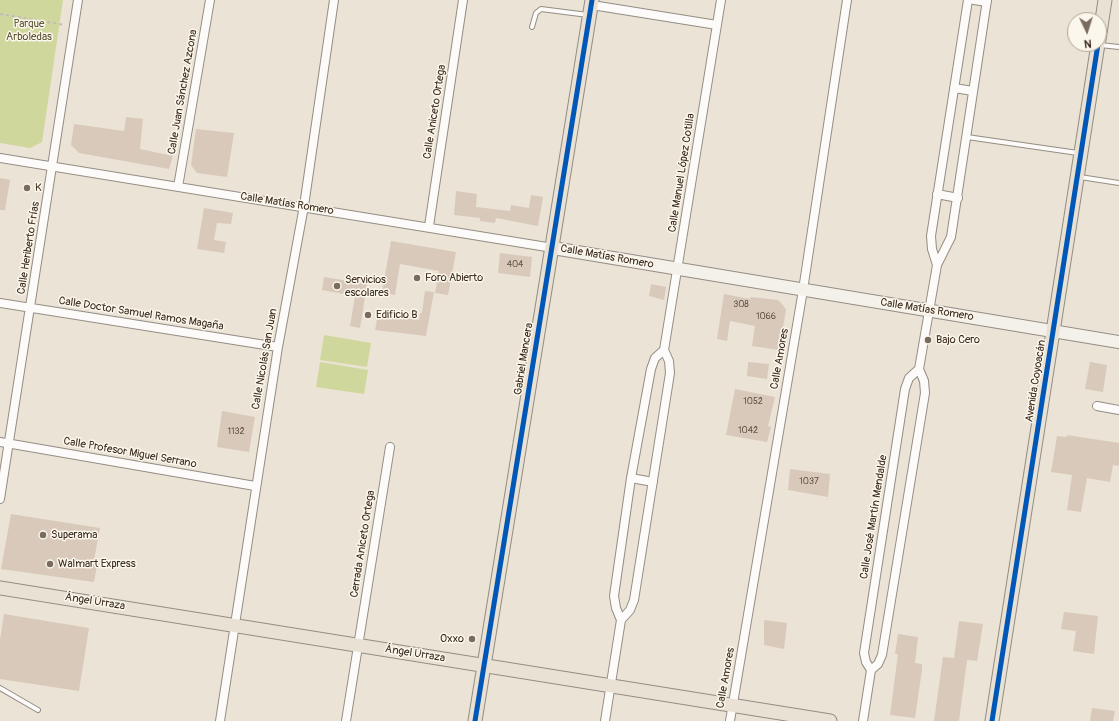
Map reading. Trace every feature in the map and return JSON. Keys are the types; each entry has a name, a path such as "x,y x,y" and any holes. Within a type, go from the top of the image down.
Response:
{"main road":[{"name":"Avenida Coyoacán","path":"1103,12 1105,0"},
{"name":"Gabriel Mancera","path":"475,721 591,7"},
{"name":"Avenida Coyoacán","path":"992,721 1098,52"},
{"name":"Ángel Urraza","path":"0,588 830,721"}],"street":[{"name":"Calle Heriberto Frías","path":"0,499 78,0"},
{"name":"Calle Juan Sánchez Azcona","path":"178,187 210,0"},
{"name":"Calle Nicolás San Juan","path":"220,721 255,486 278,347 304,206 334,0"},
{"name":"Calle Aniceto Ortega","path":"429,226 463,0"},
{"name":"Calle Manuel López Cotilla","path":"621,620 630,610 634,600 670,373 669,361 664,350 721,0"},
{"name":"Calle Amores","path":"730,721 803,290 847,0"},
{"name":"Calle José Martín Mendalde","path":"937,265 932,250 931,236 968,0"},
{"name":"Calle José Martín Mendalde","path":"863,721 871,670 878,664 882,656 923,400 924,381 919,369 937,265 951,237 958,198 987,1 974,0"},
{"path":"591,7 717,25"},
{"path":"954,88 974,91"},
{"name":"Calle Matías Romero","path":"0,158 429,226 552,248 1119,342"},
{"path":"937,194 958,198"},
{"name":"Calle Doctor Samuel Ramos Magaña","path":"0,303 278,347"},
{"name":"Calle Manuel López Cotilla","path":"605,721 621,620 616,608 614,596 631,478 651,369 655,358 664,350"},
{"name":"Calle José Martín Mendalde","path":"871,670 866,662 864,653 903,397 909,378 919,369"},
{"path":"1097,406 1119,410"},
{"name":"Calle Profesor Miguel Serrano","path":"0,442 255,486"},
{"name":"Cerrada Aniceto Ortega","path":"358,645 390,447"},
{"path":"631,478 653,482"},
{"path":"346,721 358,645"}],"lane":[{"path":"532,27 536,13 541,9 591,7"},
{"path":"1107,45 1119,47"},
{"path":"967,136 1081,153"},
{"path":"1077,176 1119,183"},
{"path":"0,688 38,710"}],"path":[{"path":"0,14 74,27"}],"green space":[{"name":"Parque Arboledas","path":"0,0 63,0 42,142 30,148 0,143"},
{"path":"324,335 371,343 367,367 320,360"},
{"path":"320,362 368,370 364,394 316,387"}],"building":[{"path":"126,117 143,119 140,149 173,156 169,169 79,153 71,145 74,124 124,131"},
{"path":"196,129 234,133 227,177 197,173 191,165"},
{"path":"0,178 10,180 5,210 0,210"},
{"path":"456,191 477,194 476,207 510,211 511,205 529,208 531,195 543,197 538,226 496,218 495,223 480,221 480,218 454,215"},
{"path":"204,208 233,213 231,224 217,223 214,240 226,242 224,253 197,249"},
{"path":"391,241 456,252 448,295 435,293 439,271 400,264 395,295 382,292"},
{"path":"500,253 532,257 530,277 498,273"},
{"path":"324,277 367,284 360,328 350,326 355,296 322,290"},
{"path":"651,284 666,287 664,300 649,296"},
{"path":"425,291 434,292 426,336 375,330 378,314 419,320 420,313 422,313"},
{"path":"724,294 750,299 751,297 778,300 783,305 786,310 779,350 752,346 755,326 730,321 727,341 717,339"},
{"path":"748,362 769,364 767,379 747,376"},
{"path":"1090,362 1107,365 1103,392 1085,389"},
{"path":"735,389 775,397 768,426 771,427 767,442 726,435"},
{"path":"222,411 255,417 249,452 217,447"},
{"path":"1067,435 1119,443 1119,466 1113,465 1110,482 1087,478 1081,512 1067,510 1072,475 1051,472 1057,436 1067,437"},
{"path":"790,469 830,474 828,497 788,490"},
{"path":"11,514 100,528 94,560 98,560 94,582 1,569"},
{"path":"1064,612 1098,616 1094,654 1073,651 1076,631 1061,629"},
{"path":"4,614 89,628 79,691 0,679 0,640"},
{"path":"764,620 787,623 784,649 764,645"},
{"path":"959,621 983,624 977,661 967,660 959,721 934,721 943,657 954,658"},
{"path":"898,634 918,637 915,663 922,664 922,670 915,718 890,715 898,654 895,654"},
{"path":"1092,708 1115,711 1113,721 1090,721"}],"cycle path":[{"path":"475,721 592,0"},
{"path":"992,721 1097,52"}],"place":[{"name":"K","path":"27,188"},
{"name":"Foro Abierto","path":"417,278"},
{"name":"Servicios escolares","path":"337,286"},
{"name":"Edificio B","path":"368,315"},
{"name":"Bajo Cero","path":"928,340"},
{"name":"Superama","path":"43,535"},
{"name":"Walmart Express","path":"50,564"},
{"name":"Oxxo","path":"472,639"}]}
